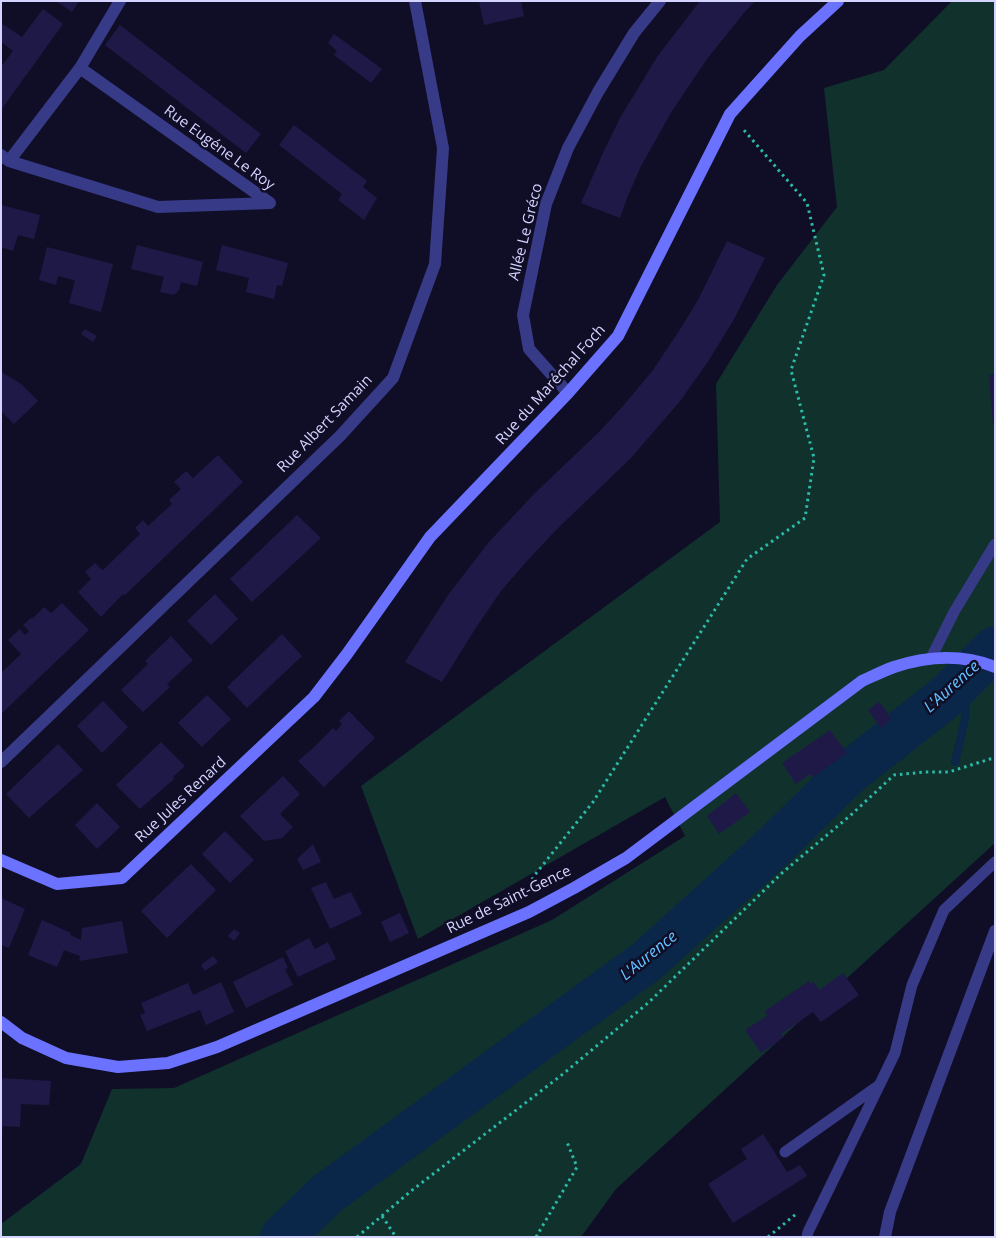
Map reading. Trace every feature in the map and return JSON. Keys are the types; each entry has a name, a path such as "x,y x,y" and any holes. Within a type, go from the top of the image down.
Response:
{"street":[{"name":"Rue Eugéne Le Roy","path":"80,68 270,203 158,206 5,158 80,68 120,1"},
{"name":"Rue Albert Samain","path":"1,762 333,442 393,378 435,264 443,148 414,1"},
{"name":"Allée Le Gréco","path":"568,393 529,349 523,315 546,204 568,148 598,92 634,33 660,1"},
{"name":"Rue du Maréchal Foch","path":"348,654 430,537 568,393 618,336 730,114 800,36 838,1"},
{"name":"Rue Jules Renard","path":"1,860 57,884 122,878 314,697 348,654"},
{"name":"Rue de Saint-Gence","path":"1,1022 22,1038 66,1058 118,1067 168,1063 217,1047 529,912 574,888 626,858 862,681 892,667 931,658 958,658 995,667"},
{"path":"885,1237 890,1212 995,932"}],"lane":[{"path":"931,658 954,612 995,544"},
{"path":"807,1237 894,1053 912,985 944,910 995,862"},
{"path":"785,1152 879,1085"}],"path":[{"path":"529,912 530,886 534,876 593,802 747,560 805,518 814,458 791,370 824,275 807,203 730,114"},
{"path":"357,1237 411,1192 563,1074 648,1002 782,873 894,776 925,772 949,772 995,759"},
{"path":"536,1237 577,1166 567,1142"},
{"path":"382,1216 396,1237"}],"green space":[{"path":"952,1 995,1 995,843 616,1189 581,1237 1,1237 1,1224 81,1164 112,1089 174,1088 552,920 685,836 665,797 418,939 361,786 720,522 716,384 777,285 837,207 824,88 884,70"}],"building":[{"path":"56,1 79,1 72,12"},
{"path":"479,1 521,1 524,16 484,25"},
{"path":"700,1 755,1 707,59 672,111 641,166 620,218 581,203 620,118 657,57"},
{"path":"43,9 63,24 1,110 1,67 13,51 1,42 1,23 22,37"},
{"path":"120,25 261,134 246,153 105,45"},
{"path":"334,34 382,69 371,83 334,55 337,51 328,43"},
{"path":"294,125 367,181 363,187 377,198 364,220 338,200 342,194 279,145"},
{"path":"1,205 40,215 34,239 18,235 13,251 1,247"},
{"path":"727,241 765,258 733,321 681,400 631,458 556,530 501,591 442,682 405,662 448,595 489,542 534,494 599,432 653,370 699,298"},
{"path":"137,245 203,262 197,286 181,282 179,290 174,295 160,292 164,277 131,269"},
{"path":"222,245 288,263 282,286 277,285 274,299 246,292 249,278 216,270"},
{"path":"47,247 113,264 101,312 69,303 75,280 58,276 56,285 39,280"},
{"path":"85,329 97,336 93,342 81,334"},
{"path":"1,372 20,383 38,401 14,424 1,411"},
{"path":"995,374 995,424 993,424 989,375"},
{"path":"218,455 243,482 125,595 123,594 101,617 78,592 91,579 85,572 95,563 103,570 140,534 135,528 143,520 148,526 172,504 169,500 181,489 174,482 186,471 193,478"},
{"path":"297,515 321,538 252,602 230,579"},
{"path":"215,594 238,619 211,645 187,621"},
{"path":"62,603 89,630 1,714 1,673 21,654 8,640 20,629 25,635 29,631 23,625 44,607 51,613"},
{"path":"282,634 302,656 247,708 227,687"},
{"path":"171,636 193,660 167,684 170,687 143,712 121,690 148,664 145,661"},
{"path":"207,695 231,719 202,747 178,723"},
{"path":"103,701 128,727 102,753 77,726"},
{"path":"879,702 891,719 881,728 868,710"},
{"path":"349,711 375,738 324,787 298,761 333,728 336,731 342,724 339,721"},
{"path":"830,730 847,753 813,777 810,774 796,784 782,763"},
{"path":"161,742 185,766 173,777 174,779 140,809 116,785"},
{"path":"58,744 83,770 29,818 6,794"},
{"path":"283,776 300,794 280,814 293,827 282,838 264,841 240,816"},
{"path":"736,793 750,812 719,834 707,816"},
{"path":"97,803 120,827 97,849 75,825"},
{"path":"225,831 254,860 230,883 202,854"},
{"path":"313,844 321,862 303,870 297,859"},
{"path":"191,864 216,890 167,938 141,911"},
{"path":"326,882 334,899 351,892 362,914 330,929 311,888"},
{"path":"1,898 25,909 9,948 1,945"},
{"path":"400,913 409,933 390,942 381,922"},
{"path":"42,920 71,933 70,935 81,940 82,928 122,921 128,953 79,961 80,956 64,950 57,967 28,955"},
{"path":"234,929 240,933 234,941 228,936"},
{"path":"309,938 315,949 328,942 336,959 298,977 285,951"},
{"path":"213,956 218,962 205,971 201,965"},
{"path":"283,957 288,968 285,969 293,985 246,1008 233,982"},
{"path":"843,973 859,995 821,1022 813,1012 781,1034 784,1037 761,1053 745,1030 767,1016 765,1011 809,981 811,984 814,982 819,990"},
{"path":"221,982 234,1012 206,1025 200,1010 147,1031 140,1015 145,1013 141,1003 188,983 193,995"},
{"path":"1,1078 51,1081 49,1105 21,1104 20,1127 3,1126 1,1132"},
{"path":"763,1134 787,1172 800,1165 807,1176 733,1223 708,1184 747,1159 741,1149"}],"waterway":[{"name":"L'Aurence","path":"282,1237 328,1193 647,961 769,851 849,773 948,695 995,648"},
{"path":"955,762 966,715 964,679"}]}
